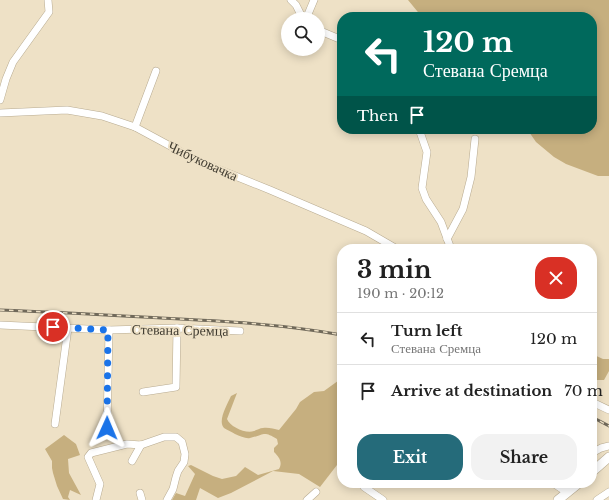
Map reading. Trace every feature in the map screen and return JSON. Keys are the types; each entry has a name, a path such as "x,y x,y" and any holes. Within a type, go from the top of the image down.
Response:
{"main road":[{"path":"597,468 609,457"},
{"path":"558,500 573,488"}],"street":[{"path":"0,100 13,62 49,12 48,0"},
{"path":"291,0 300,12"},
{"path":"309,12 314,0"},
{"path":"325,33 337,38"},
{"path":"135,127 156,71"},
{"name":"Чибуковачка","path":"0,113 67,110 102,116 135,127 198,161 366,231 388,244"},
{"path":"421,134 427,152 422,188 426,199 441,222 449,244"},
{"path":"447,239 463,209 471,177 475,139"},
{"name":"Стевана Сремца","path":"0,325 108,330 177,328 240,331"},
{"path":"55,424 68,328"},
{"path":"143,392 176,387 177,328"},
{"path":"107,428 108,330"},
{"path":"597,404 609,409"},
{"path":"96,500 100,484 88,457 91,453 127,444 141,445 164,438 176,437 182,442 185,454 184,462 178,471 173,490 167,500"},
{"path":"132,461 141,445"},
{"path":"597,450 609,446"},
{"path":"365,488 383,500"},
{"path":"307,500 316,492"},
{"path":"597,500 609,492"}],"shaded area":[{"path":"408,0 609,0 609,176 598,176 566,164 554,157 536,142 530,134 597,134 597,12 418,12"},
{"path":"597,356 603,359 609,359 609,371 604,380 597,380"},
{"path":"337,382 337,465 320,487 299,474 273,471 231,493 218,498 200,488 196,500 172,500 176,493 185,496 195,474 188,466 191,465 222,479 236,476 245,467 258,475 279,469 281,464 280,460 274,452 274,448 278,444 277,439 266,434 245,438 224,428 222,425 222,417 231,396 237,393 227,419 231,425 243,431 251,432 261,428 279,430 300,402 314,392 324,391"},
{"path":"64,435 76,444 80,455 68,459 69,473 81,495 70,490 68,497 70,500 63,499 53,473 52,461 45,449"}],"railway":[{"path":"0,310 229,322 297,328 337,334"},
{"path":"597,420 609,426"}],"route":[{"path":"53,327 108,330 107,428"}]}
